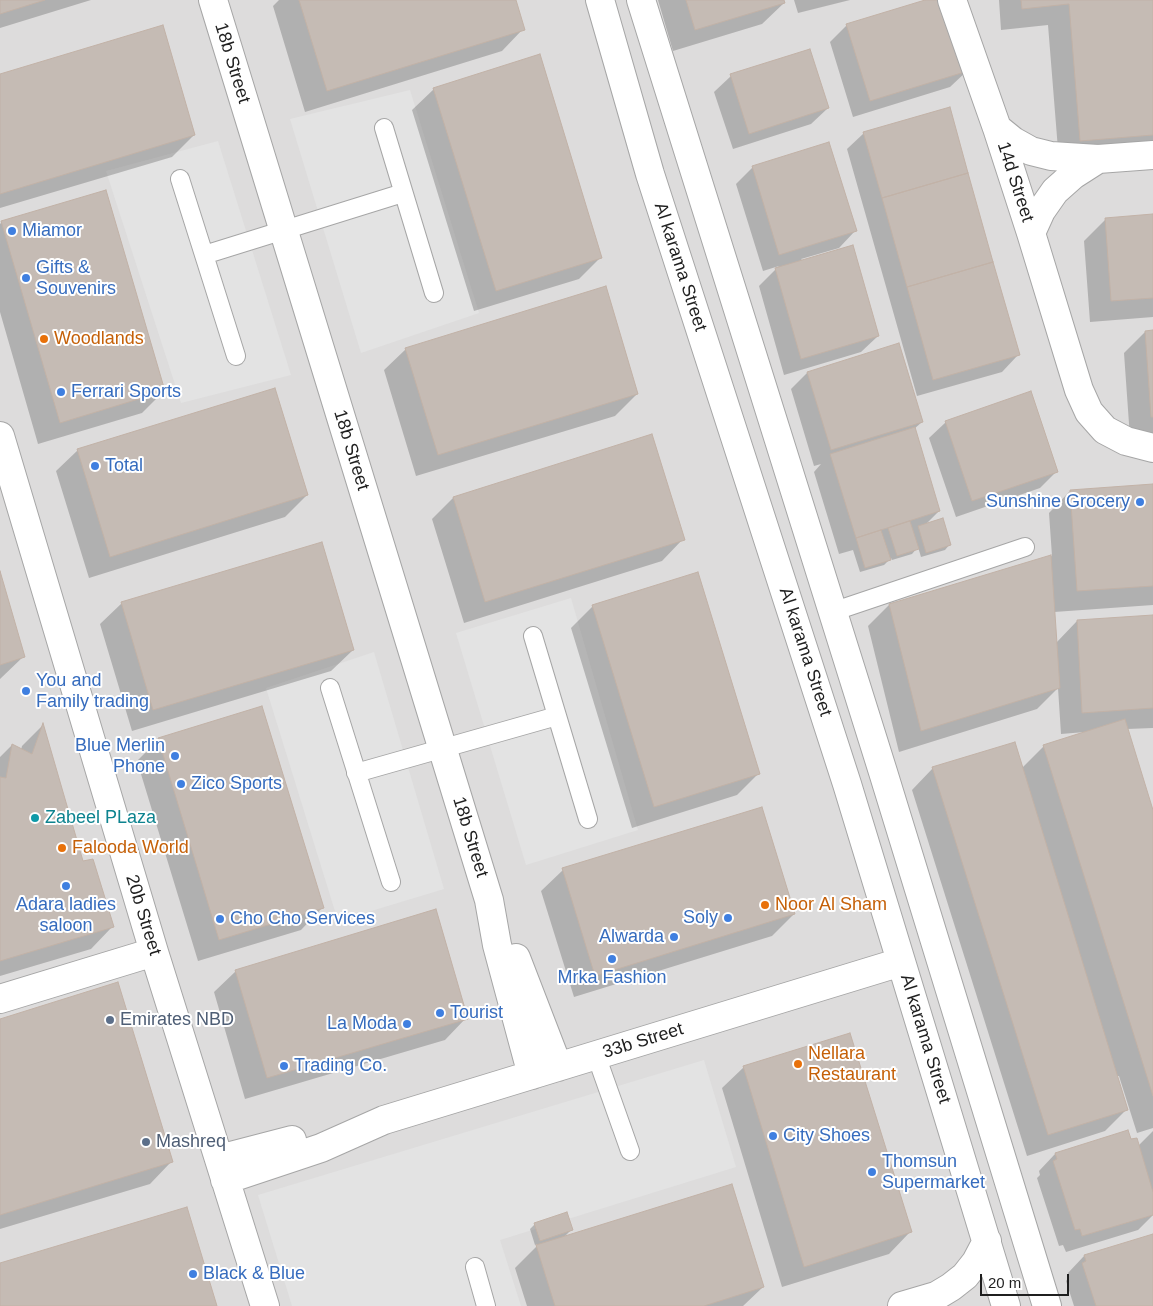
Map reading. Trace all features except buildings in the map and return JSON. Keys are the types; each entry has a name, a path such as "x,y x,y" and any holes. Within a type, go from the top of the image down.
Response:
{"street":[{"name":"18b Street","path":"213,0 490,900 512,943 545,1071"},
{"name":"Al karama Street","path":"600,0 650,174 847,784 1006,1306"},
{"path":"641,0 886,781 1047,1306"},
{"name":"14d Street","path":"952,0 997,128 1079,390 1089,412 1105,430 1126,441 1153,448"},
{"path":"997,128 1013,142 1031,151 1051,156 1098,158 1153,155"},
{"path":"1031,233 1041,211 1055,192 1072,175 1098,158"},
{"name":"20b Street","path":"0,436 154,952 265,1306"},
{"path":"0,999 154,952"},
{"name":"33b Street","path":"222,1169 321,1148 384,1120 901,962"},
{"path":"902,1306 936,1296 951,1288 965,1276 987,1242"}],"lane":[{"path":"384,128 434,293"},
{"path":"180,179 236,356"},
{"path":"204,255 403,192"},
{"path":"832,612 1025,547"},
{"path":"533,636 588,819"},
{"path":"330,688 391,882"},
{"path":"356,773 557,716"},
{"path":"596,1055 630,1150"},
{"path":"475,1267 486,1306"}],"shaded area":[{"path":"0,0 1153,0 1153,1306 0,1306"},
{"path":"410,90 479,313 361,353 290,119"},
{"path":"218,141 291,375 181,403 106,171"},
{"path":"571,598 638,830 526,865 456,633"},
{"path":"374,652 444,889 338,921 266,688"},
{"path":"704,1060 736,1167 500,1240 521,1306 292,1306 258,1195"}],"place":[{"name":"Miamor","path":"12,231"},
{"name":"Gifts & Souvenirs","path":"26,278"},
{"name":"Woodlands","path":"44,339"},
{"name":"Ferrari Sports","path":"61,392"},
{"name":"Total","path":"95,466"},
{"name":"Sunshine Grocery","path":"1140,502"},
{"name":"You and Family trading","path":"26,691"},
{"name":"Blue Merlin Phone","path":"175,756"},
{"name":"Zico Sports","path":"181,784"},
{"name":"Zabeel PLaza","path":"35,818"},
{"name":"Falooda World","path":"62,848"},
{"name":"Adara ladies saloon","path":"66,886"},
{"name":"Noor Al Sham","path":"765,905"},
{"name":"Soly","path":"728,918"},
{"name":"Cho Cho Services","path":"220,919"},
{"name":"Alwarda","path":"674,937"},
{"name":"Mrka Fashion","path":"612,959"},
{"name":"Tourist","path":"440,1013"},
{"name":"Emirates NBD","path":"110,1020"},
{"name":"La Moda","path":"407,1024"},
{"name":"Nellara Restaurant","path":"798,1064"},
{"name":"Trading Co.","path":"284,1066"},
{"name":"City Shoes","path":"773,1136"},
{"name":"Mashreq","path":"146,1142"},
{"name":"Thomsun Supermarket","path":"872,1172"},
{"name":"Black & Blue","path":"193,1274"}]}
